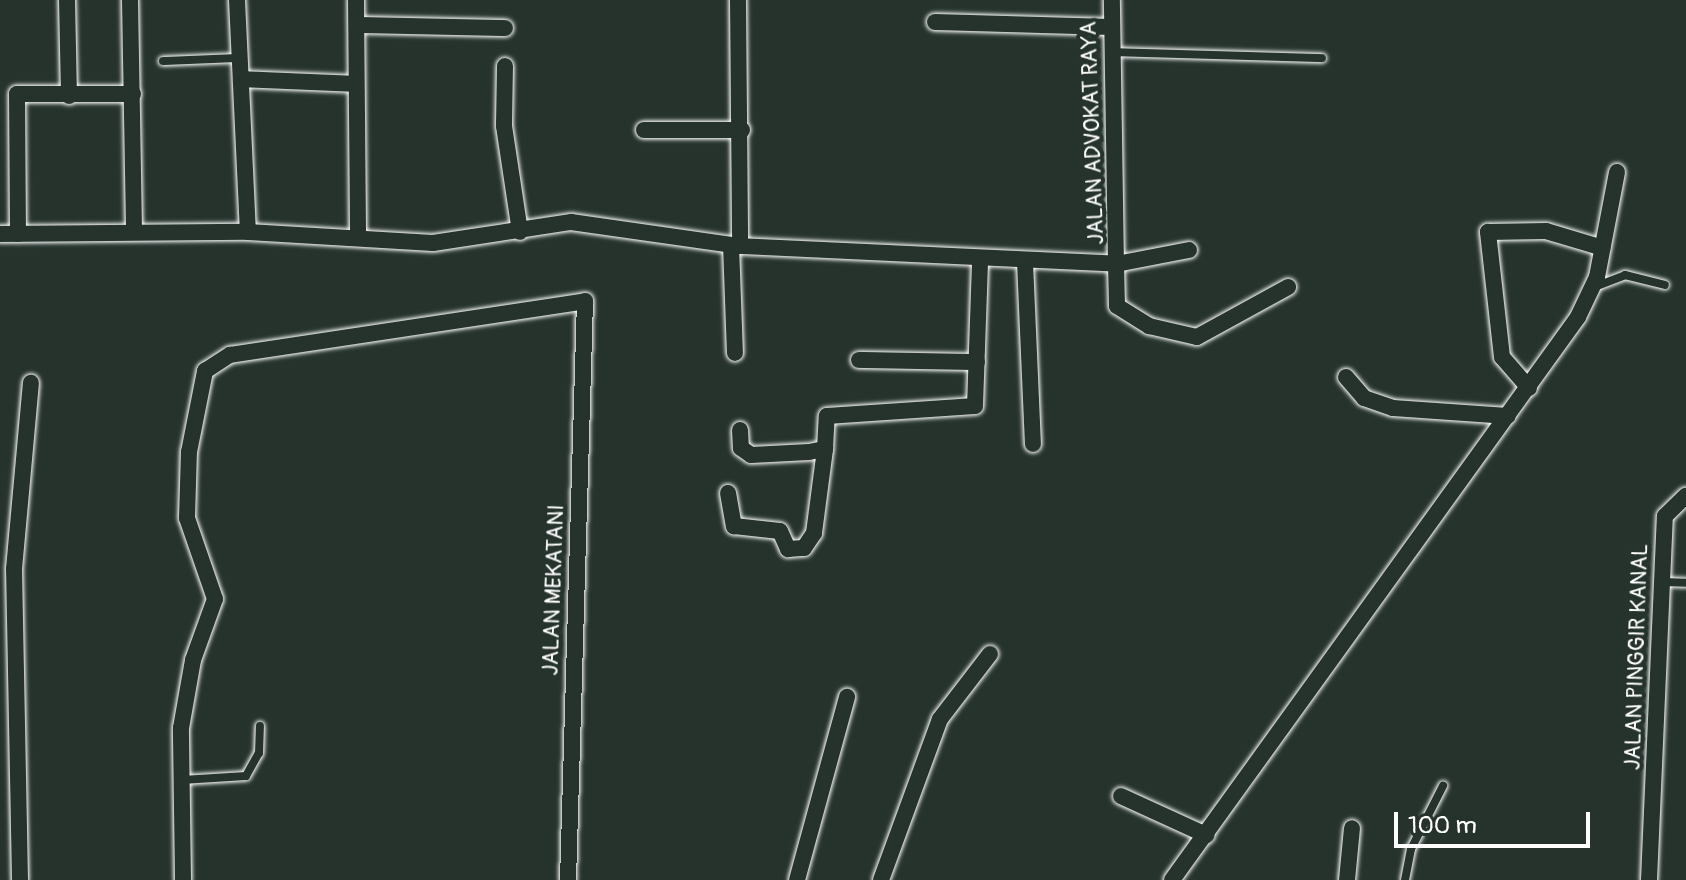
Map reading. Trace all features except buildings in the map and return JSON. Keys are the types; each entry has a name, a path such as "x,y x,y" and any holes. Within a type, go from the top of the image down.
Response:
{"street":[{"path":"67,0 69,96"},
{"path":"130,0 134,231"},
{"path":"237,0 248,232"},
{"path":"356,0 358,237"},
{"path":"735,353 742,130 738,0"},
{"name":"JALAN ADVOKAT RAYA","path":"1112,0 1117,306 1184,336 1197,337 1288,287"},
{"path":"935,22 1112,27"},
{"path":"357,25 505,28"},
{"path":"505,66 504,126 520,232"},
{"path":"241,79 356,84"},
{"path":"18,234 15,97 133,94"},
{"path":"644,130 742,130"},
{"path":"1172,880 1529,388 1594,289 1617,172"},
{"path":"0,234 248,232 433,243 597,223 736,246 980,260 1116,264 1189,250"},
{"path":"1529,388 1502,357 1488,232 1546,231 1603,248"},
{"path":"728,493 734,526 780,531 788,549 804,548 814,533 827,416 971,409 980,399 977,362 980,260"},
{"path":"1025,262 1033,444"},
{"name":"JALAN MEKATANI","path":"181,780 193,660 215,599 187,518 189,452 205,371 230,355 585,301 568,880"},
{"path":"859,360 977,362"},
{"path":"1346,377 1364,398 1393,408 1508,416"},
{"path":"20,880 7,569 31,383"},
{"path":"740,430 741,448 751,455 825,449"},
{"name":"JALAN PINGGIR KANAL","path":"1649,880 1667,508 1686,496"},
{"path":"881,880 940,719 990,654"},
{"path":"797,880 847,697"},
{"path":"181,780 183,880"},
{"path":"1121,796 1206,835"},
{"path":"1347,880 1352,828"}],"lane":[{"path":"1113,52 1322,58"},
{"path":"163,61 239,58"},
{"path":"1594,289 1625,275 1665,285"},
{"path":"1663,582 1686,583"},
{"path":"181,780 246,776 259,753 260,726"},
{"path":"1405,880 1411,849 1443,786"}]}
